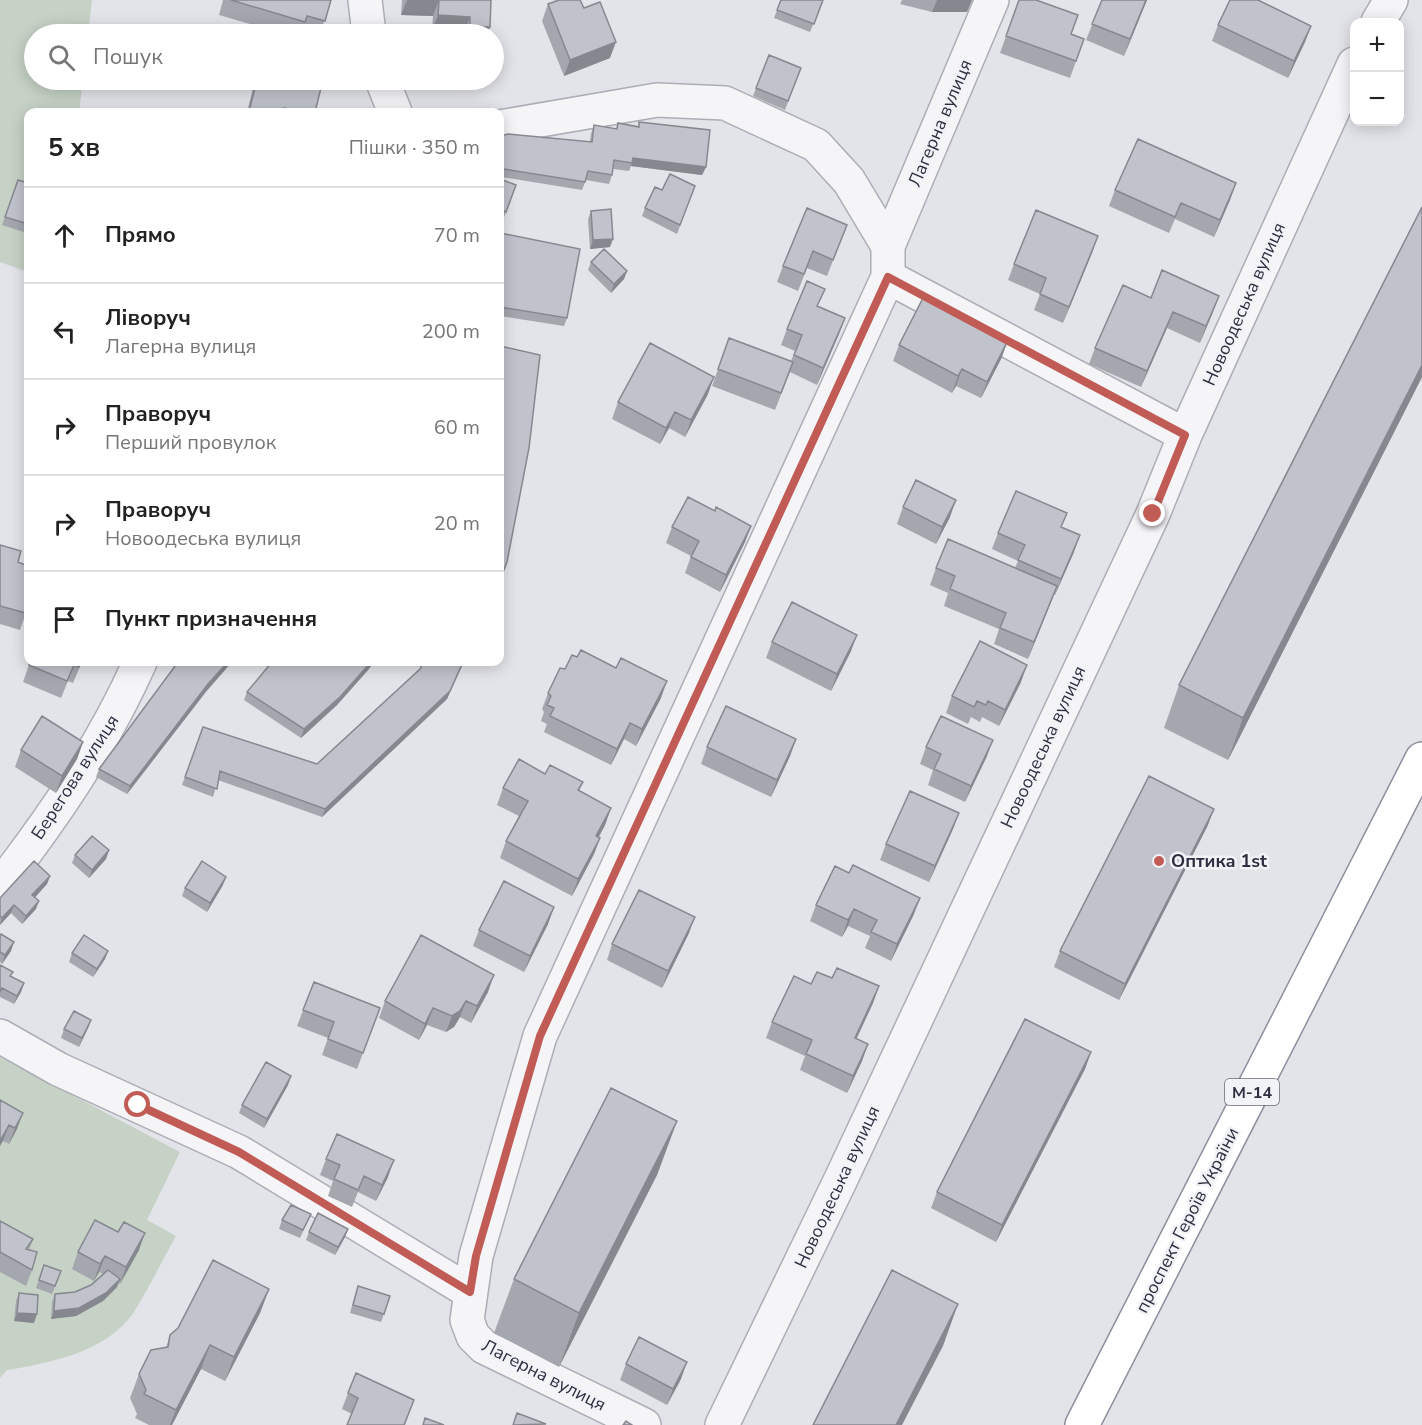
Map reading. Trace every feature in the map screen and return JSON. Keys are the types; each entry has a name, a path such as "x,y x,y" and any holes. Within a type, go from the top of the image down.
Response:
{"highway":[{"name":"проспект Героїв України","path":"1082,1425 1422,759"}],"street":[{"path":"365,0 368,24"},
{"name":"Лагерна вулиця","path":"644,1425 484,1347 473,1336 467,1320 476,1256 540,1036 888,262 992,0"},
{"path":"1380,18 1391,0"},
{"name":"Новоодеська вулиця","path":"722,1425 841,1179 1153,514 1185,435 1350,72"},
{"path":"386,90 393,108"},
{"path":"504,126 657,100 725,103 816,145 849,181 888,262 1185,435"},
{"name":"Берегова вулиця","path":"0,886 46,826 81,773 117,714 138,666"},
{"path":"0,1036 58,1069 239,1152 470,1292"}],"green space":[{"path":"0,0 92,0 89,24 24,24 24,90 82,90 80,108 24,108 24,271 0,262"},
{"path":"0,1057 180,1152 147,1220 176,1236 134,1312 123,1326 93,1346 59,1359 7,1370 0,1378"}],"building":[{"path":"231,0 331,0 325,21 307,16 305,22"},
{"path":"439,0 491,0 490,24 470,24 470,17 438,15"},
{"path":"559,0 580,0 584,8 600,2 616,42 570,60 548,4"},
{"path":"781,0 823,0 814,24 777,10"},
{"path":"1019,0 1036,0 1078,15 1071,34 1084,39 1076,61 1006,36"},
{"path":"1102,0 1146,0 1130,39 1092,24"},
{"path":"1230,0 1258,0 1311,26 1294,61 1218,25"},
{"path":"769,55 801,68 788,101 756,88"},
{"path":"254,90 320,90 316,108 250,108"},
{"path":"639,122 710,130 706,167 633,158 632,163 614,160 612,175 588,171 585,182 504,169 504,135 592,142 594,125 617,129 618,123 639,127"},
{"path":"1138,139 1236,183 1220,220 1181,203 1175,217 1115,190"},
{"path":"670,174 695,186 680,225 645,208 655,187 662,190"},
{"path":"18,180 24,182 24,223 5,217"},
{"path":"504,180 516,185 506,212 504,211"},
{"path":"1422,207 1422,365 1243,718 1179,685"},
{"path":"807,208 847,225 833,260 813,251 804,274 783,266"},
{"path":"611,209 613,239 593,240 591,211"},
{"path":"1036,210 1098,236 1069,307 1040,294 1046,278 1014,264"},
{"path":"504,234 580,249 567,318 504,308"},
{"path":"604,249 627,271 614,284 591,262"},
{"path":"1162,270 1219,296 1206,326 1173,312 1147,371 1095,348 1123,285 1151,298"},
{"path":"807,281 825,289 817,306 845,318 823,368 794,355 802,335 787,329"},
{"path":"924,296 1008,340 987,382 962,369 958,376 899,345"},
{"path":"729,338 793,362 781,393 718,369"},
{"path":"650,343 714,377 691,420 675,412 666,428 618,402"},
{"path":"504,347 540,355 529,448 504,570"},
{"path":"916,480 956,500 942,527 903,507"},
{"path":"1016,491 1067,513 1061,527 1080,535 1061,579 1018,560 1025,545 998,533"},
{"path":"688,497 715,511 716,507 751,526 726,575 691,557 699,541 672,527"},
{"path":"948,539 1057,586 1034,642 1000,628 1006,613 950,589 955,576 936,568"},
{"path":"0,545 21,551 18,562 24,564 24,612 0,606"},
{"path":"792,602 857,635 837,674 772,642"},
{"path":"980,641 1027,665 1005,710 988,701 986,705 977,701 974,707 952,696"},
{"path":"581,650 616,668 621,658 667,681 642,729 630,723 617,749 550,716 554,708 547,705 551,696 548,693 560,668 565,669 572,655 577,657"},
{"path":"31,666 74,666 67,681"},
{"path":"175,666 224,666 130,786 99,769"},
{"path":"269,666 367,666 340,697 304,729 247,692"},
{"path":"421,666 461,666 450,691 325,809 220,771 217,789 185,777 203,727 317,764"},
{"path":"726,706 796,739 777,780 707,747"},
{"path":"42,716 83,742 62,776 21,750"},
{"path":"941,716 993,740 971,786 934,769 941,754 926,747"},
{"path":"519,759 545,774 550,765 583,782 578,790 611,808 596,836 600,838 578,879 506,841 528,801 503,788"},
{"path":"1149,776 1214,809 1125,984 1060,951"},
{"path":"910,791 959,813 935,866 886,844"},
{"path":"92,836 109,850 92,870 75,855"},
{"path":"34,861 50,876 32,895 39,901 26,916 14,905 2,918 0,898"},
{"path":"202,861 226,877 210,903 185,888"},
{"path":"853,865 920,898 897,944 871,932 877,920 854,909 848,920 816,905 835,866 849,873"},
{"path":"504,881 554,907 530,956 479,930"},
{"path":"639,890 695,917 668,971 612,944"},
{"path":"1,934 14,942 5,955 0,952"},
{"path":"84,935 108,951 97,969 72,953"},
{"path":"421,935 494,975 477,1006 466,1001 460,1011 452,1016 433,1008 425,1024 385,1001"},
{"path":"0,965 13,972 10,976 24,983 17,996 2,988 0,992"},
{"path":"837,968 879,986 855,1038 868,1044 853,1076 806,1054 812,1040 772,1022 794,976 811,984 817,972 832,978"},
{"path":"314,982 380,1008 363,1053 328,1039 334,1022 303,1010"},
{"path":"74,1011 91,1020 82,1038 64,1029"},
{"path":"1025,1019 1091,1052 1002,1225 937,1192"},
{"path":"266,1062 291,1076 267,1119 242,1105"},
{"path":"611,1088 677,1121 579,1313 514,1279"},
{"path":"0,1100 23,1113 15,1128 9,1125 0,1141"},
{"path":"337,1134 394,1160 382,1185 364,1176 358,1190 334,1179 340,1165 326,1159"},
{"path":"291,1205 311,1214 303,1230 282,1220"},
{"path":"318,1213 348,1229 338,1247 309,1232"},
{"path":"95,1220 118,1232 124,1222 145,1233 126,1267 105,1256 100,1264 78,1252"},
{"path":"0,1221 33,1239 26,1249 37,1252 32,1270 0,1252"},
{"path":"213,1260 269,1289 234,1357 210,1345 176,1410 144,1394 146,1390 139,1374 151,1350 168,1347 170,1335 178,1328"},
{"path":"44,1265 61,1271 55,1286 39,1280"},
{"path":"108,1270 120,1279 106,1293 79,1308 54,1311 55,1294 75,1292 91,1285"},
{"path":"892,1270 958,1304 896,1425 813,1425"},
{"path":"358,1286 390,1296 384,1314 353,1305"},
{"path":"19,1293 38,1295 37,1314 17,1313"},
{"path":"639,1337 687,1362 673,1389 626,1364"},
{"path":"356,1373 414,1400 404,1425 347,1425 358,1398 348,1393"},
{"path":"517,1413 546,1424 513,1425"},
{"path":"425,1418 444,1425 423,1425"}],"place":[{"name":"Оптика 1st","path":"1159,861"}],"route":[{"path":"138,1105 239,1152 470,1292 476,1256 540,1036 888,277 1185,435 1153,514"}]}
